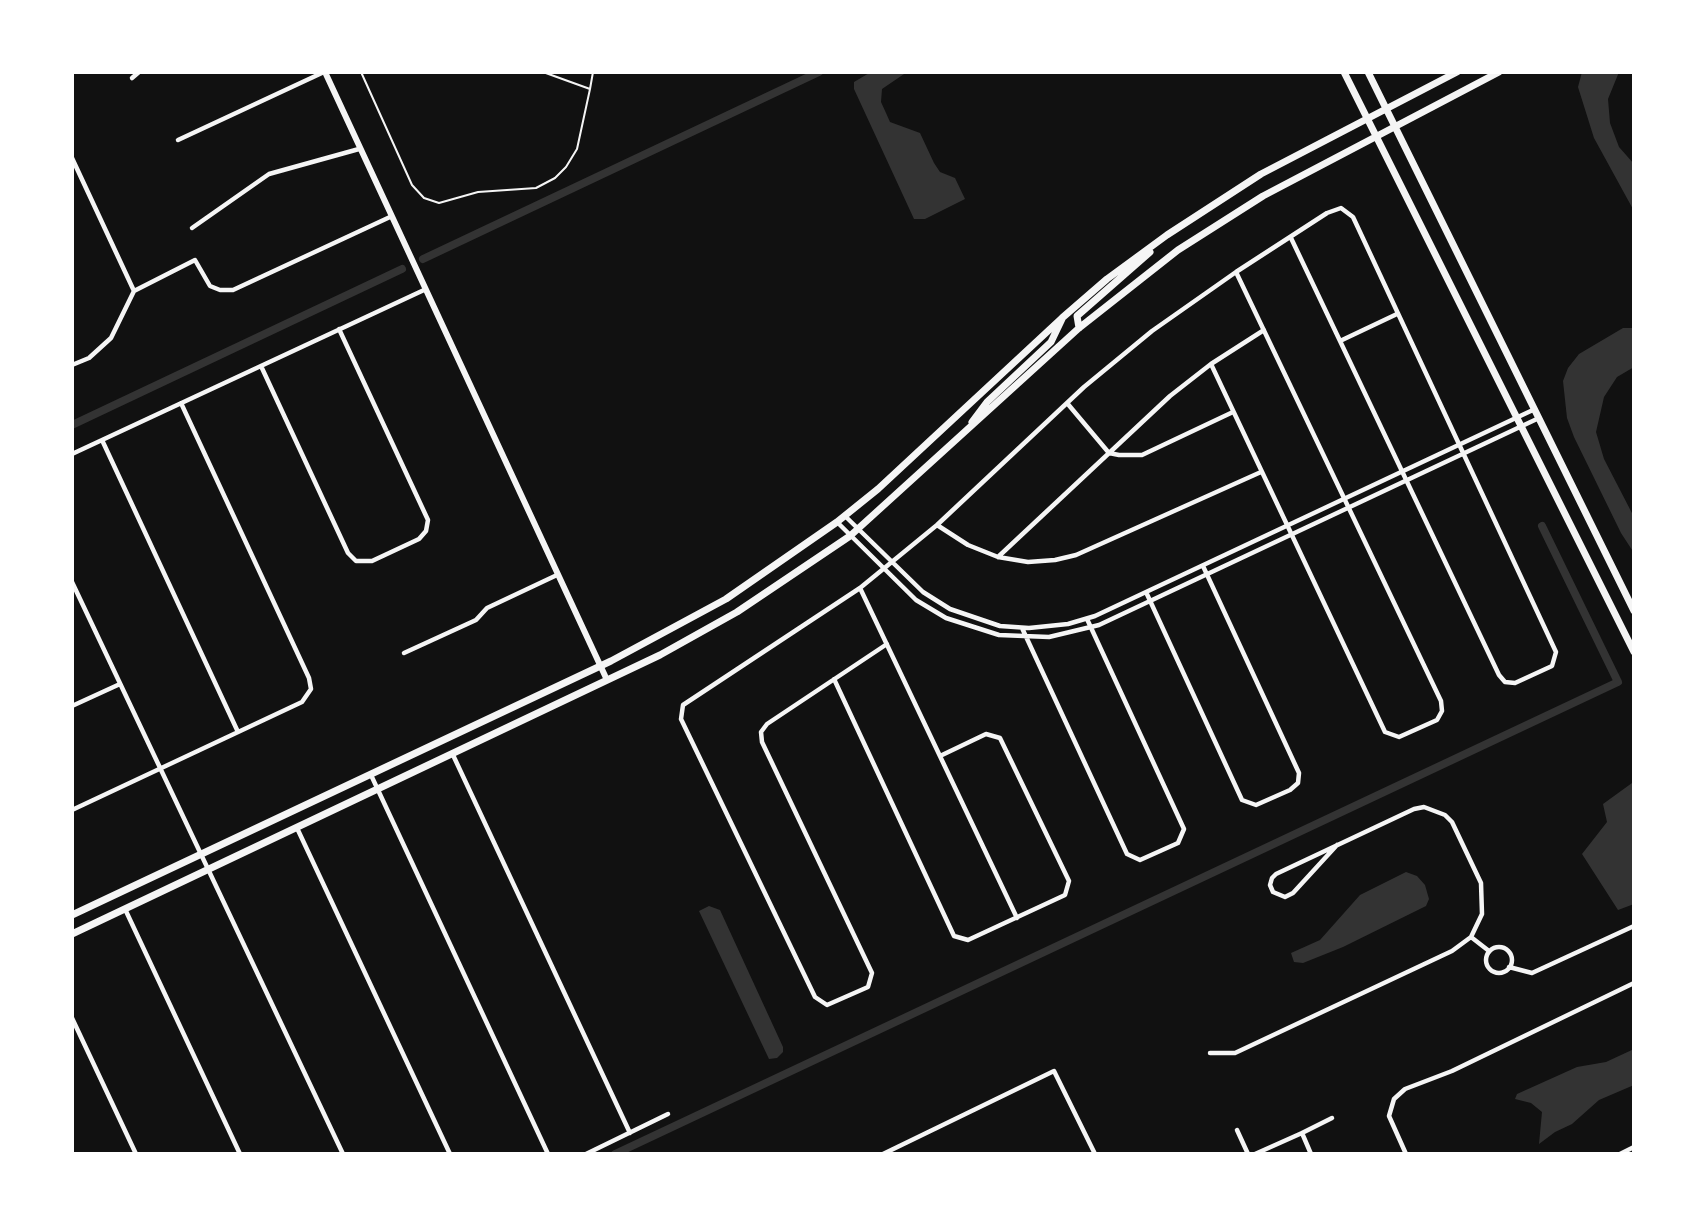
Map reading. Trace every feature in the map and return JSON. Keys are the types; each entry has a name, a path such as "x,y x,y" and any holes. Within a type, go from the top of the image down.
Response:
{"main road":[{"path":"1344,72 1634,652"},
{"path":"1368,72 1634,611"},
{"path":"72,915 601,666 726,599 845,516 913,459 1062,318 1107,279 1167,235 1261,174 1457,72"},
{"path":"72,934 453,755 719,622 850,536 1079,328 1178,250 1233,214 1499,72"},
{"path":"1079,328 1077,316 1167,235"},
{"path":"971,428 972,422 987,402 1051,342 1062,318"}],"street":[{"path":"132,78 139,72"},
{"path":"177,140 324,72 607,680"},
{"path":"192,228 269,174 359,149"},
{"path":"72,158 134,291"},
{"path":"887,644 767,724 761,732 762,742 872,973 871,983 864,990 832,1005 822,1004 815,997 681,719 681,709 687,701 860,588 883,570 938,525 1067,403 1152,331 1236,272 1336,209 1346,210 1353,217 1556,652 1554,662 1547,669 1515,683 1501,679 1291,238"},
{"path":"72,365 89,358 111,338 134,291 195,260 210,286 220,290 233,290 390,217"},
{"path":"1211,364 1385,732 1394,737 1404,736 1437,720 1442,711 1441,701 1236,272"},
{"path":"72,454 424,290"},
{"path":"1340,340 1397,314"},
{"path":"261,366 348,553 362,562 372,561 419,539 428,525 426,515 339,329"},
{"path":"998,557 1170,396 1211,364 1264,330"},
{"path":"1067,403 1109,453 1142,455 1233,412"},
{"path":"72,810 302,702 311,688 309,678 181,404"},
{"path":"845,516 922,592 955,611 981,621 1022,628 1048,627 1087,619 1535,410"},
{"path":"837,522 883,570 916,600 951,620 988,633 1027,638 1049,637 1091,628 1539,418"},
{"path":"102,440 238,732"},
{"path":"938,525 968,545 998,557 1039,562 1071,556 1261,472"},
{"path":"1146,592 1239,796 1246,804 1256,805 1290,790 1298,783 1299,773 1203,566"},
{"path":"404,653 476,620 487,608 557,575"},
{"path":"72,582 344,1154"},
{"path":"860,588 1017,918"},
{"path":"74,603 80,600"},
{"path":"951,620 955,611"},
{"path":"1022,628 1127,854 1135,859 1145,858 1178,843 1184,834 1182,824 1087,619"},
{"path":"834,679 952,932 958,939 968,940 1061,898 1068,891 1069,881 1003,742 996,735 986,734 940,756"},
{"path":"72,706 120,684"},
{"path":"453,755 630,1133"},
{"path":"371,775 548,1154"},
{"path":"1210,1053 1235,1053 1452,951 1471,937 1482,914 1481,883 1452,822 1445,815 1424,807 1414,808 1276,874 1272,878 1273,892 1285,897 1293,893 1337,845"},
{"path":"297,828 450,1154"},
{"path":"125,909 240,1154"},
{"path":"1509,967 1532,973 1634,926"},
{"path":"1471,937 1489,951"},
{"path":"1499,947 1507,950 1511,956 1509,967 1502,972 1491,970 1486,963 1489,951 1499,947"},
{"path":"1406,1154 1389,1116 1394,1099 1405,1089 1452,1071 1634,983"},
{"path":"72,1018 136,1154"},
{"path":"883,1154 1054,1071 1095,1154"},
{"path":"586,1154 668,1114"},
{"path":"1256,1154 1332,1118"},
{"path":"1237,1130 1248,1154"},
{"path":"1302,1133 1311,1154"},
{"path":"1620,1154 1634,1147"}],"lane":[{"path":"361,72 412,186 424,198 439,202 477,192 525,191 555,178 566,167 577,149 593,72"},
{"path":"543,72 590,89"},
{"path":"678,72 687,72"}],"shaded area":[{"path":"871,72 907,72 882,89 881,102 890,122 920,133 940,172 955,178 965,199 925,219 914,219 854,89 854,82"},
{"path":"1582,72 1619,72 1608,99 1610,123 1619,147 1634,164 1634,211 1594,138 1578,87"},
{"path":"1623,328 1634,328 1634,367 1617,377 1604,397 1596,432 1604,459 1634,517 1634,553 1621,533 1574,437 1567,418 1563,381 1568,368 1579,354"},
{"path":"1632,783 1634,904 1618,910 1582,854 1607,822 1603,804"},
{"path":"1406,872 1417,876 1425,885 1429,899 1426,906 1343,947 1303,963 1294,962 1291,953 1320,940 1360,895"},
{"path":"709,906 720,910 783,1047 783,1052 777,1058 769,1059 699,911"},
{"path":"1634,1049 1634,1085 1599,1100 1572,1124 1555,1132 1539,1144 1542,1112 1531,1103 1515,1099 1517,1094 1577,1067 1606,1062"}],"waterway":[{"path":"423,259 819,72"},
{"path":"72,425 402,269"},
{"path":"615,1154 1618,682 1542,526"}]}
